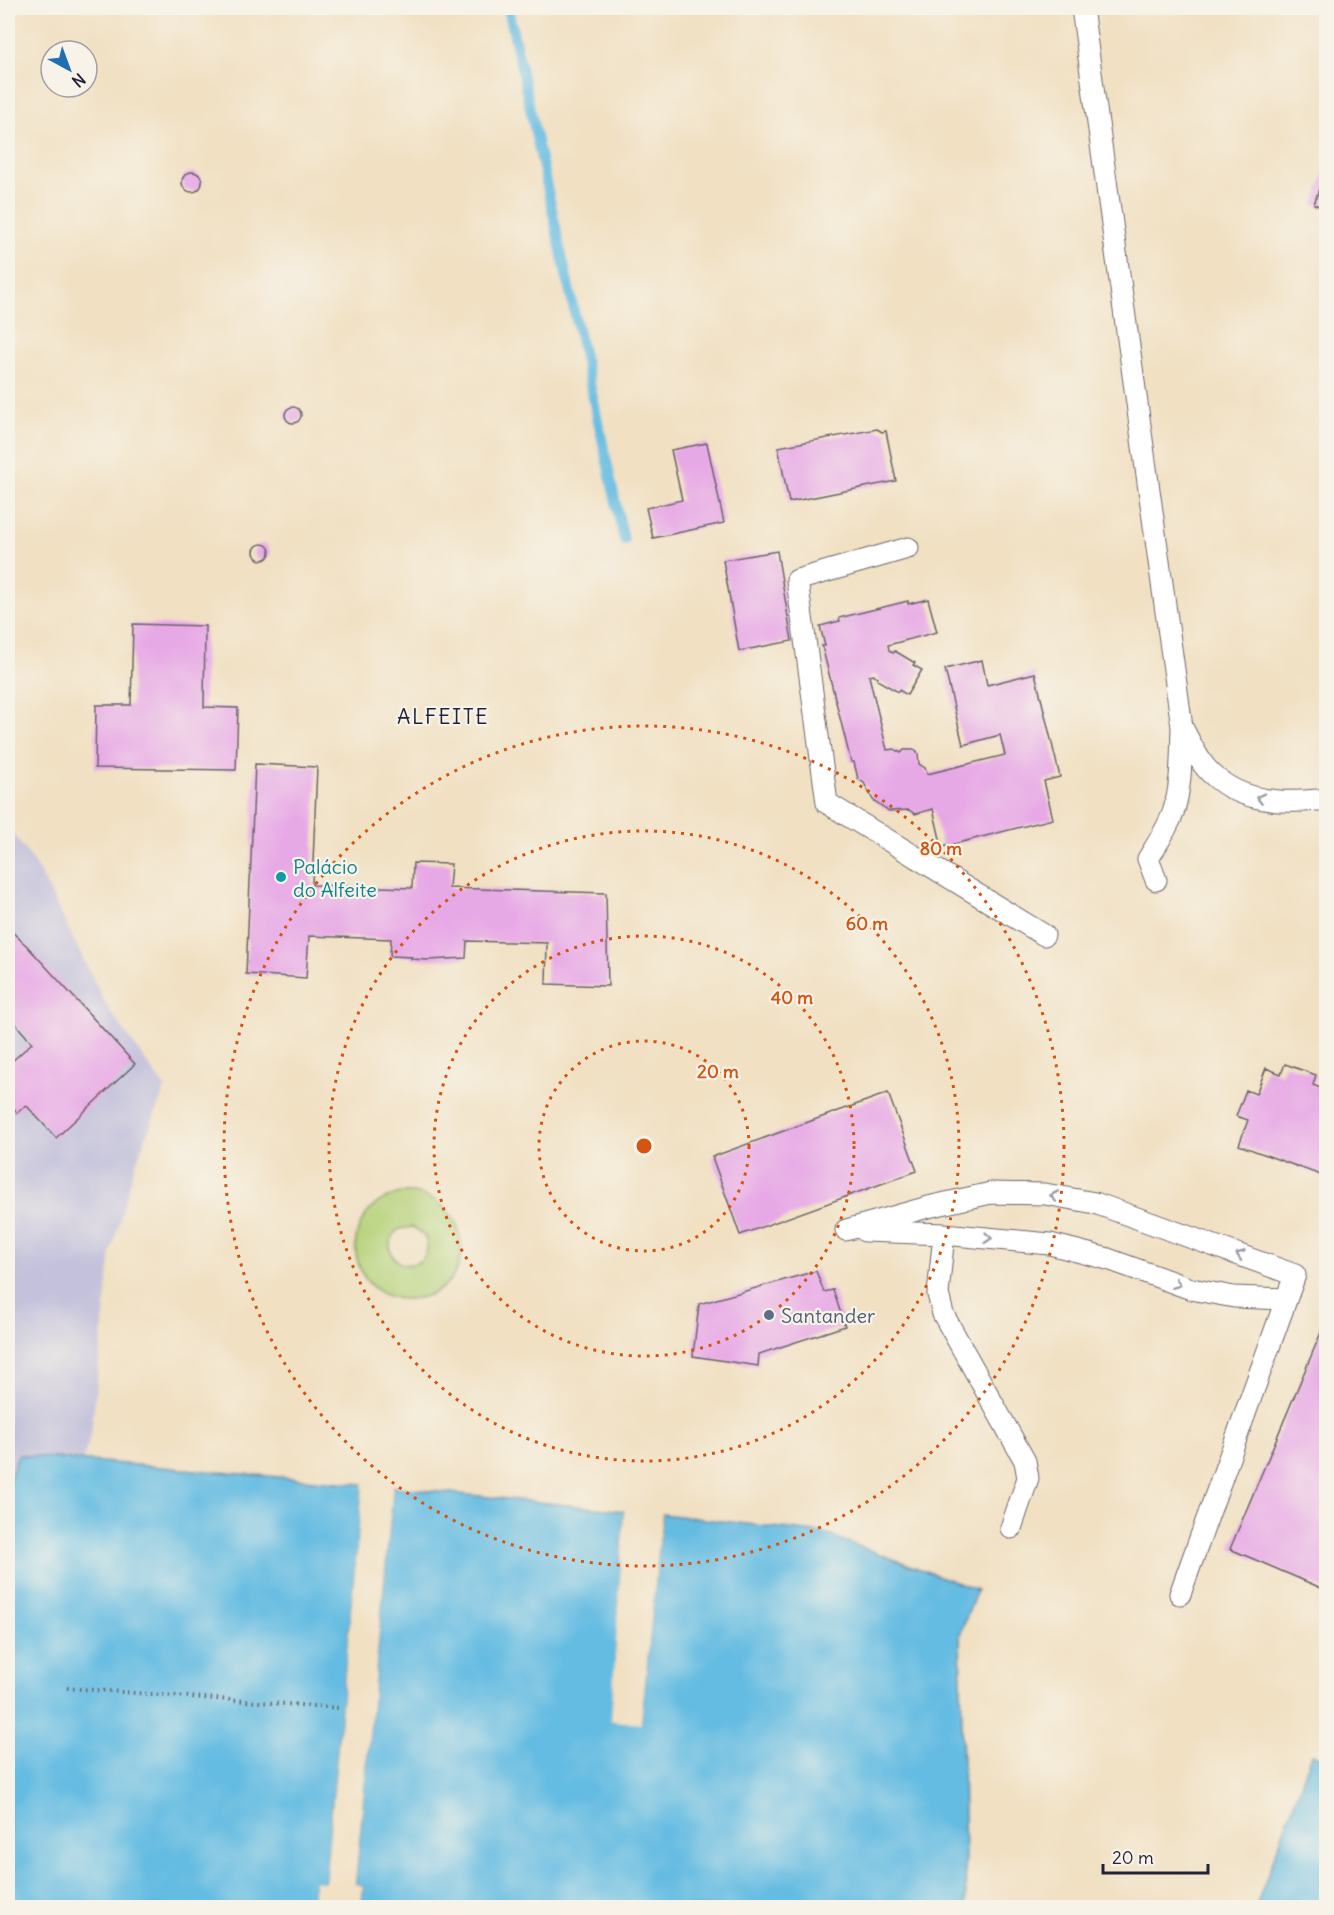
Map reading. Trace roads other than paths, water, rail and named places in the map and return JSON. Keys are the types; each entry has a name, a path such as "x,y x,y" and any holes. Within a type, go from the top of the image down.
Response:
{"lane":[{"path":"1082,8 1182,727 1179,787 1173,812 1149,859 1156,880"},
{"path":"908,548 797,580 827,803 1044,935"},
{"path":"1182,727 1204,766 1222,784 1241,794 1263,800 1290,803 1318,800"},
{"path":"1180,1594 1295,1275 1095,1203 1045,1194 991,1193 928,1207 846,1230 944,1234 1050,1244 1108,1259 1191,1289 1234,1297 1286,1299"},
{"path":"944,1234 938,1294 944,1314 1025,1461 1028,1478 1011,1528"}],"water":[{"path":"18,1455 363,1484 325,1882 315,1881 312,1907 8,1907 8,1484"},
{"path":"393,1487 624,1511 612,1721 641,1723 662,1514 823,1533 977,1590 960,1634 966,1907 361,1908 363,1886 355,1885"},
{"path":"1312,1754 1326,1760 1326,1907 1256,1907"}],"waterway":[{"path":"508,8 624,540"}],"place":[{"name":"Palácio do Alfeite","path":"281,877"},
{"name":"Santander","path":"769,1315"}],"district":[{"name":"ALFEITE","path":"443,716"}]}
